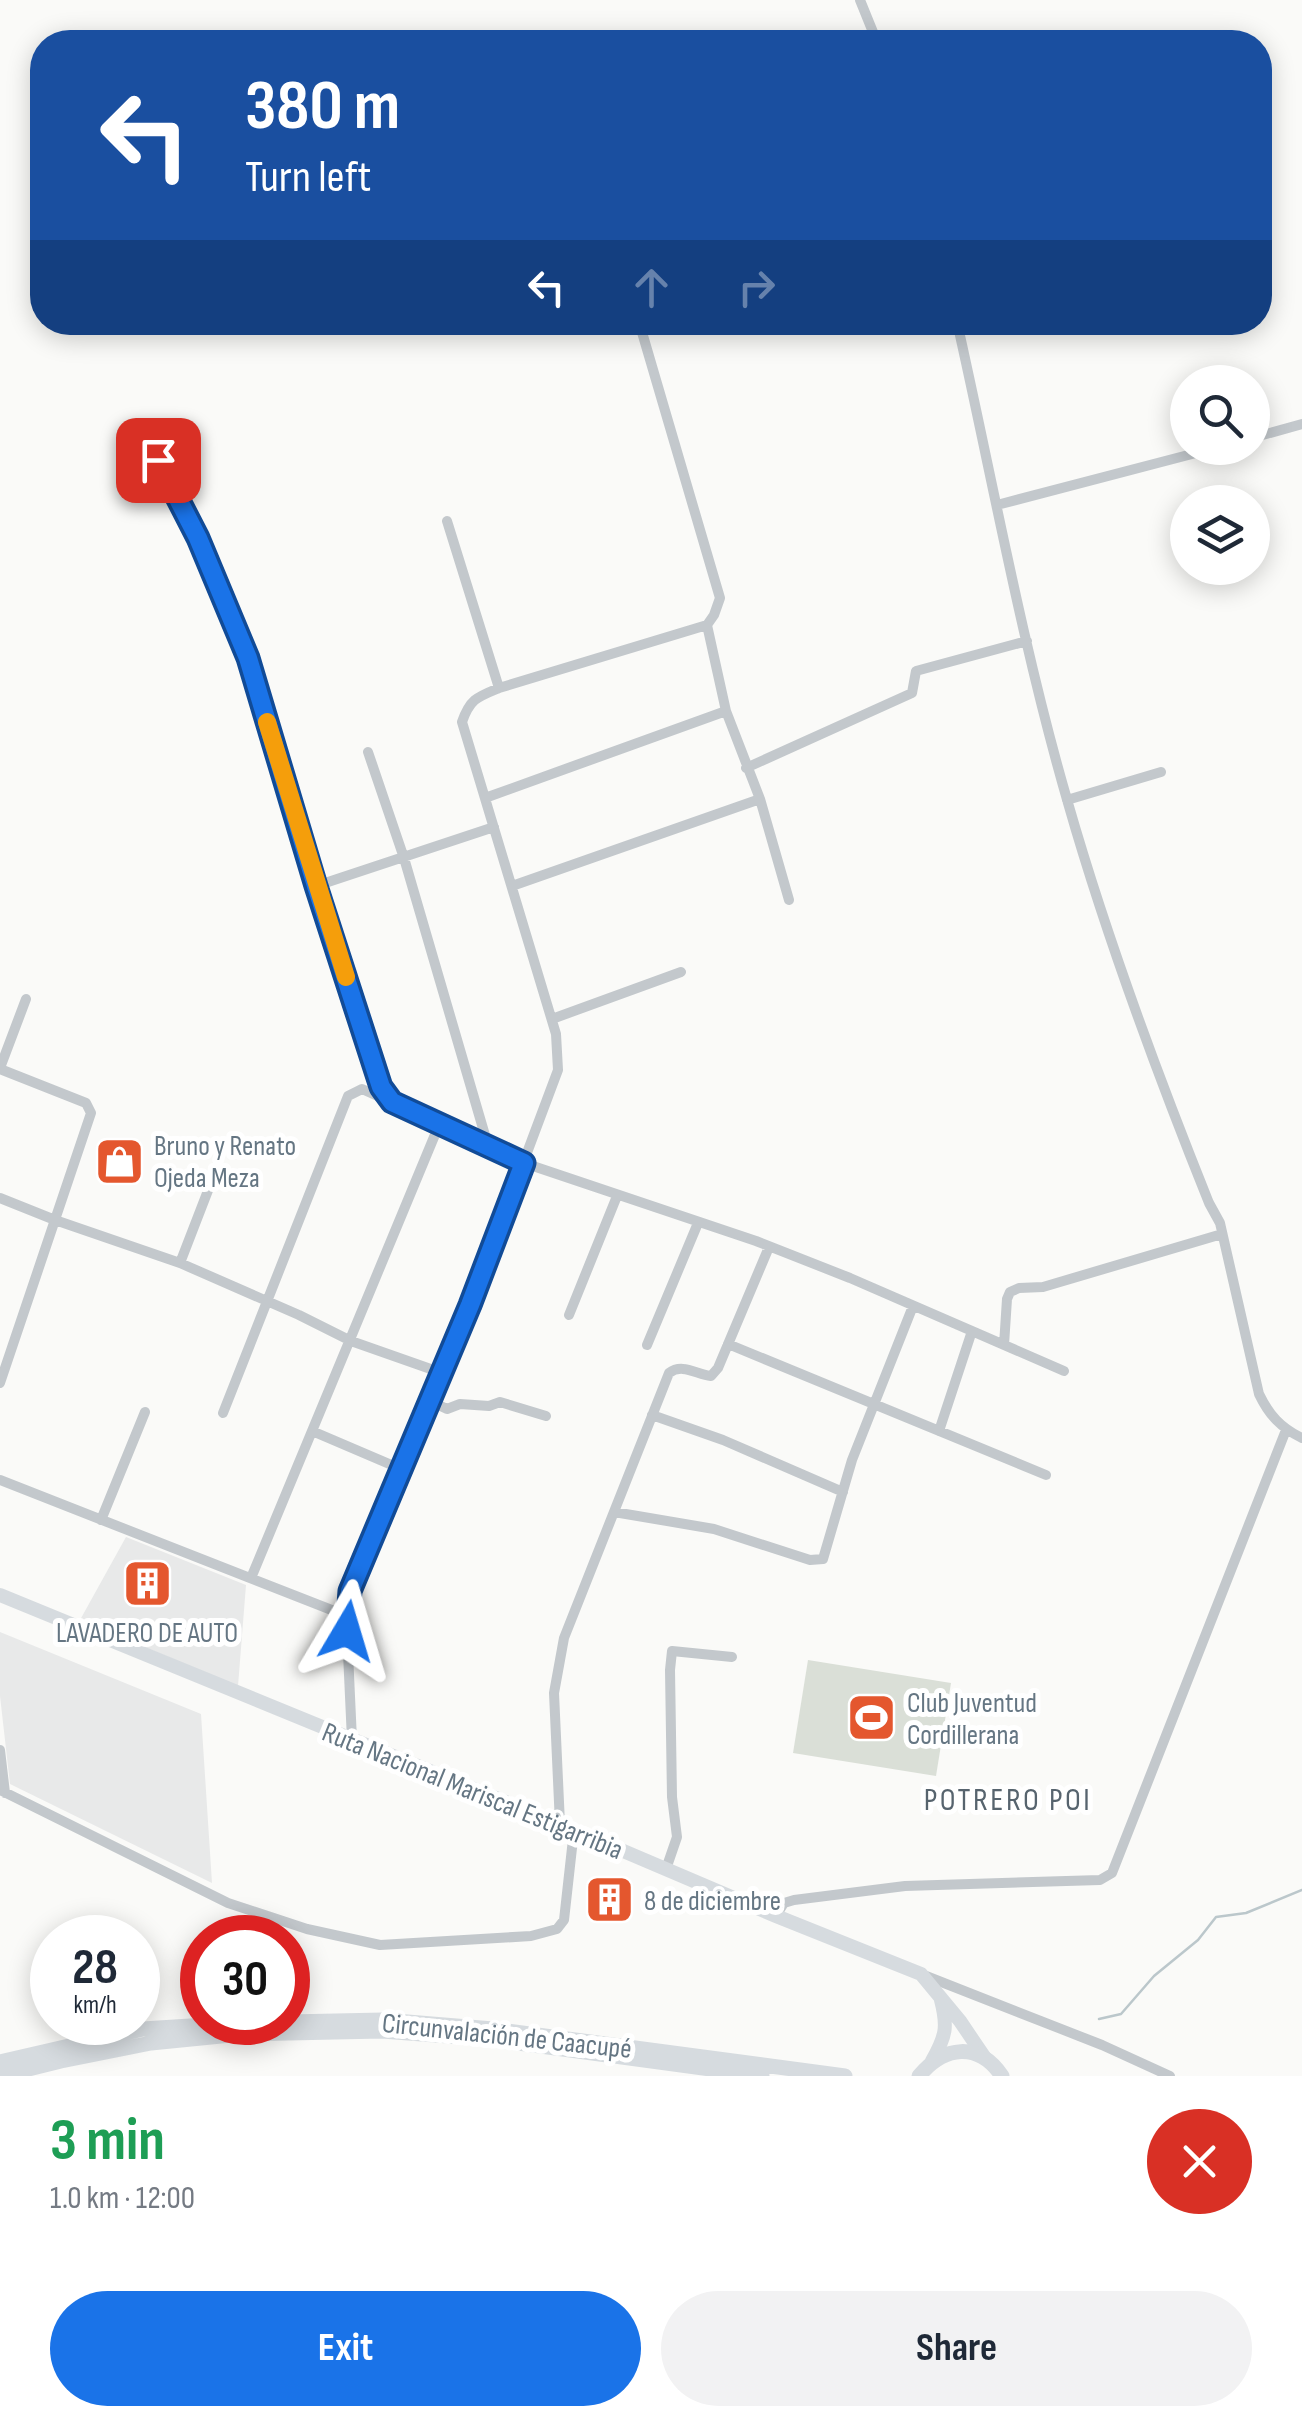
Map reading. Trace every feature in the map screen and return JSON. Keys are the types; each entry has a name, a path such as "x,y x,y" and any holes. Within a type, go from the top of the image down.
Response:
{"highway":[{"name":"Circunvalación de Caacupé","path":"310,2022 383,2020 493,2029 845,2076"},
{"path":"0,2062 144,2029 180,2027"},
{"name":"Circunvalación de Caacupé","path":"0,2076 150,2043 240,2034 382,2031 488,2039 762,2076"},
{"path":"919,2076 932,2061 948,2052 967,2052 985,2058 1002,2076"}],"main road":[{"name":"Ruta Nacional Mariscal Estigarribia","path":"0,1595 922,1974 985,2058"},
{"path":"932,2061 946,2028 940,1994"}],"street":[{"path":"860,0 872,30"},
{"path":"352,1740 347,1616 350,1591 470,1305 558,1070 552,1019 462,722 468,706 499,688 706,626 720,598 643,335"},
{"path":"960,335 1027,640 1067,800 1109,940 1222,1234 1259,1394 1267,1410 1286,1430 1302,1438"},
{"path":"1270,433 1302,424"},
{"path":"150,441 198,538 248,658 381,1087 392,1102"},
{"path":"997,505 1170,460"},
{"path":"447,521 499,688"},
{"path":"706,626 726,711 760,798 789,900"},
{"path":"746,768 912,693 916,671 1027,640"},
{"path":"485,798 726,711"},
{"path":"368,752 404,858 489,1149"},
{"path":"1067,800 1161,772"},
{"path":"512,886 760,798"},
{"path":"316,886 494,827"},
{"path":"552,1019 681,972"},
{"path":"0,1383 91,1112 86,1103 0,1068 26,999"},
{"path":"224,1413 348,1096 362,1089 489,1149 769,1247 1064,1372"},
{"path":"251,1578 439,1125"},
{"path":"180,1263 214,1175"},
{"path":"569,1315 617,1196"},
{"path":"0,1198 180,1263 268,1300 350,1341 442,1372"},
{"path":"647,1345 698,1223"},
{"path":"1004,1345 1010,1292 1043,1287 1222,1234"},
{"path":"0,1750 3,1791 228,1903 307,1930 380,1945 531,1936 558,1930 564,1920 567,1828 554,1693 564,1638 669,1373 686,1368 711,1376 718,1368 769,1247"},
{"path":"614,1512 714,1529 810,1560 822,1559 852,1460 913,1306"},
{"path":"939,1431 972,1331"},
{"path":"728,1344 1046,1475"},
{"path":"430,1401 447,1409 460,1404 489,1406 500,1402 546,1416"},
{"path":"100,1520 145,1412"},
{"path":"652,1415 723,1440 843,1492"},
{"path":"776,1916 784,1903 794,1900 905,1886 1100,1880 1112,1873 1286,1430"},
{"path":"312,1432 402,1468"},
{"path":"0,1480 347,1616"},
{"path":"666,1869 678,1837 672,1797 672,1652 732,1658"},
{"path":"922,1974 1170,2076"}],"shaded area":[{"path":"126,1537 246,1585 238,1686 80,1620"},
{"path":"0,1632 201,1714 212,1883 10,1784 0,1696"},
{"name":"Club Juventud Cordillerana","path":"808,1660 951,1683 936,1776 793,1753"}],"waterway":[{"path":"1099,2019 1121,2014 1154,1976 1198,1940 1216,1917 1246,1913 1302,1890"}],"slow traffic":[{"path":"267,722 346,977"}],"place":[{"name":"Bruno y Renato Ojeda Meza","path":"119,1161"},
{"name":"LAVADERO DE AUTO","path":"147,1584"},
{"name":"Club Juventud Cordillerana","path":"872,1718"},
{"name":"8 de diciembre","path":"609,1900"}],"district":[{"name":"POTRERO POI","path":"1008,1799"}],"route":[{"path":"158,460 198,538 248,658 381,1087 392,1102 524,1163 470,1305 350,1591 347,1631"}]}
